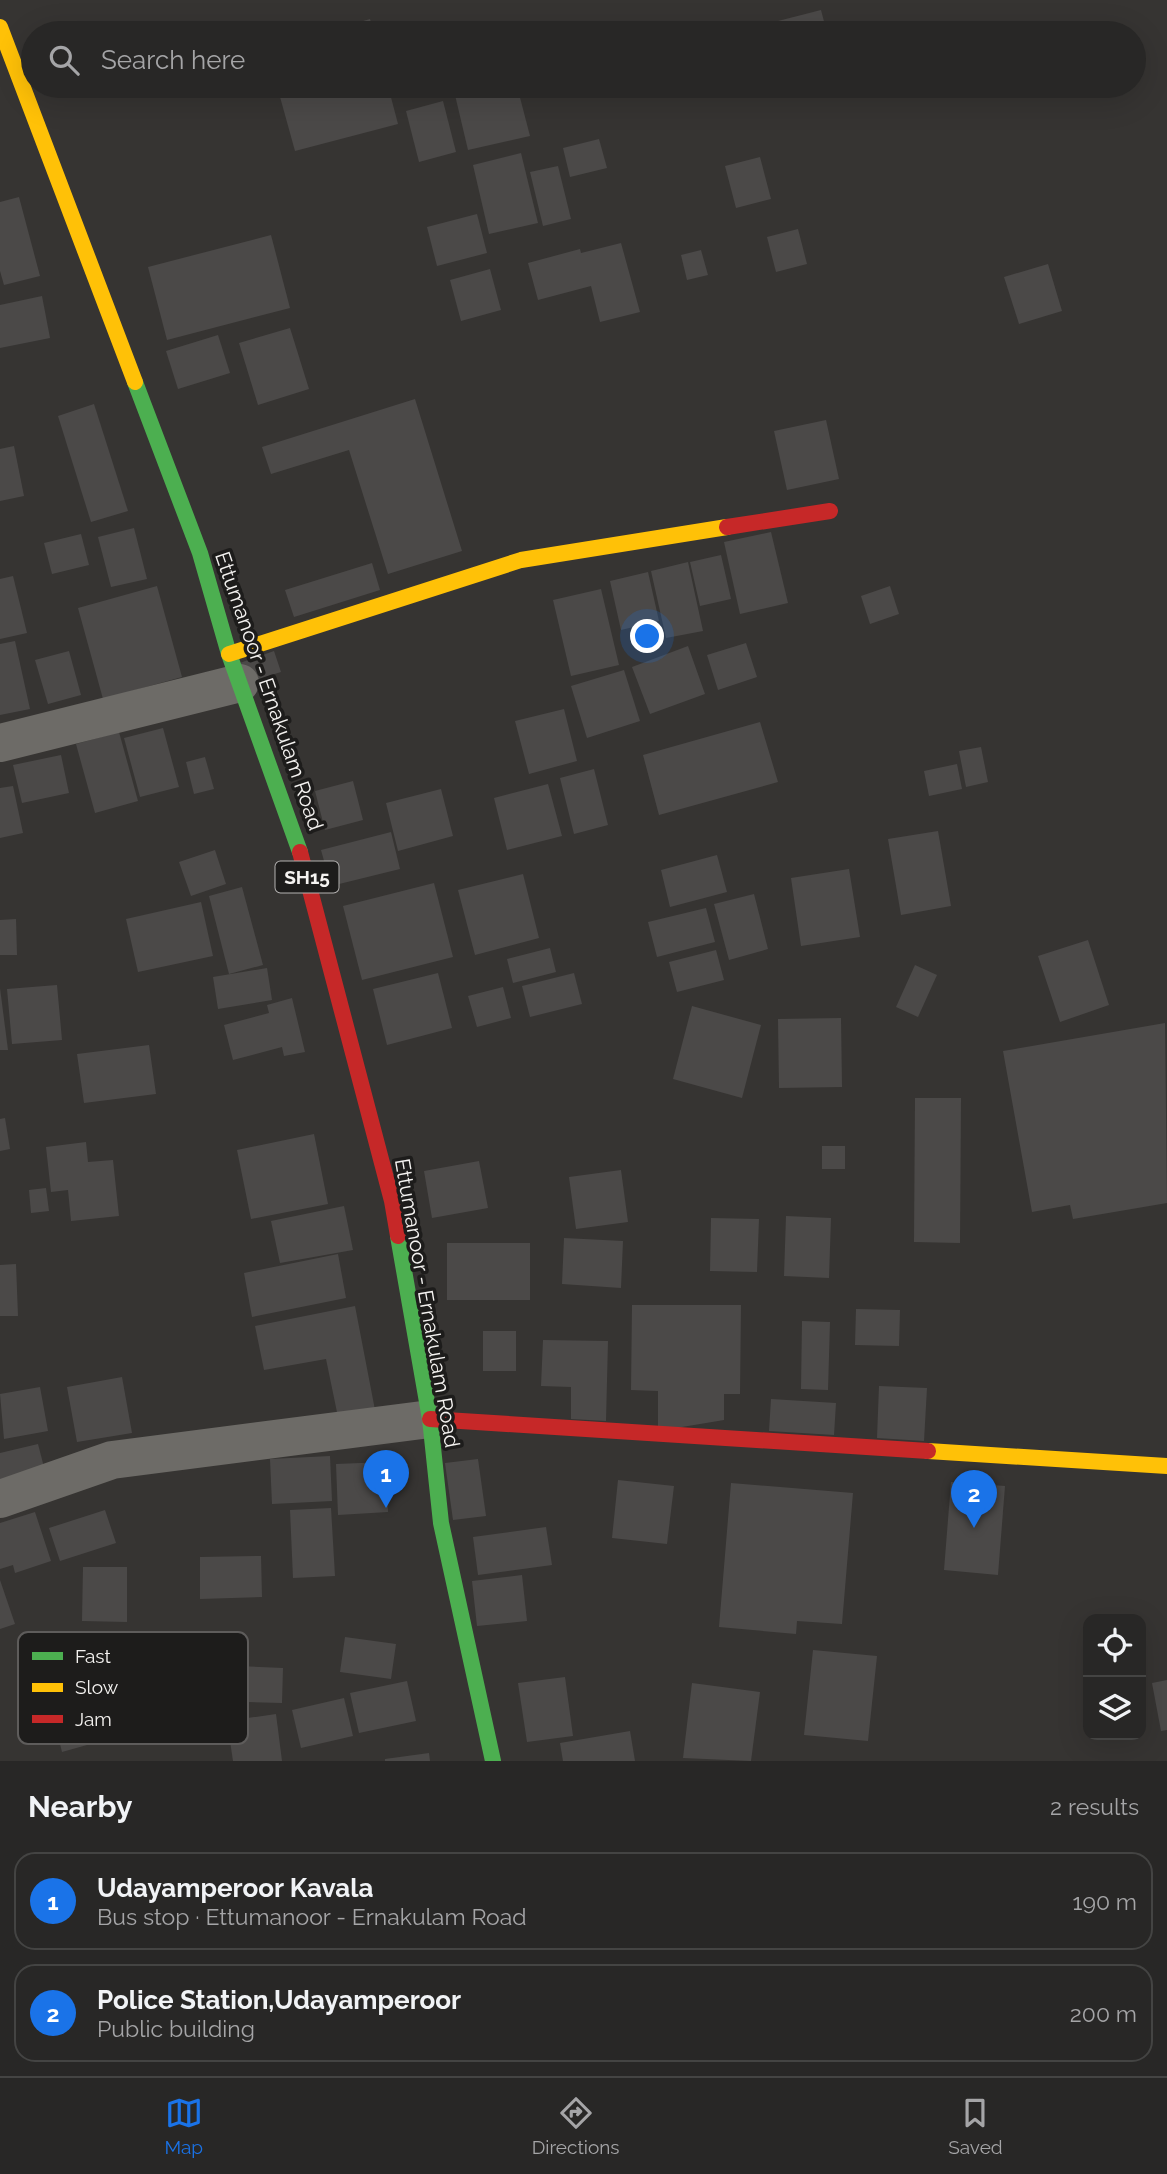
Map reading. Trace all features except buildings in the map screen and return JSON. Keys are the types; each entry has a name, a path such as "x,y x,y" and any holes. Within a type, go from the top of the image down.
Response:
{"main road":[{"name":"Ettumanoor - Ernakulam Road","path":"0,27 8,73 200,554 235,669 297,840 392,1201 430,1419 444,1536 493,1761"},
{"path":"235,669 521,560 830,511"},
{"path":"430,1419 1167,1466"}],"street":[{"path":"0,743 235,669"},
{"path":"0,1499 112,1460 430,1419"}],"traffic: fast":[{"path":"135,382 200,553 229,654 300,852"},
{"path":"398,1236 430,1419 441,1523 493,1761"}],"traffic: slow":[{"path":"0,27 21,82"},
{"path":"27,98 135,382"},
{"path":"229,654 521,560 727,527"},
{"path":"928,1451 1167,1466"}],"traffic: jam":[{"path":"727,527 830,511"},
{"path":"300,852 392,1201 398,1236"},
{"path":"430,1419 928,1451"}],"place":[{"name":"Udayamperoor Kavala","path":"386,1508"},
{"name":"Police Station,Udayamperoor","path":"974,1528"}]}
